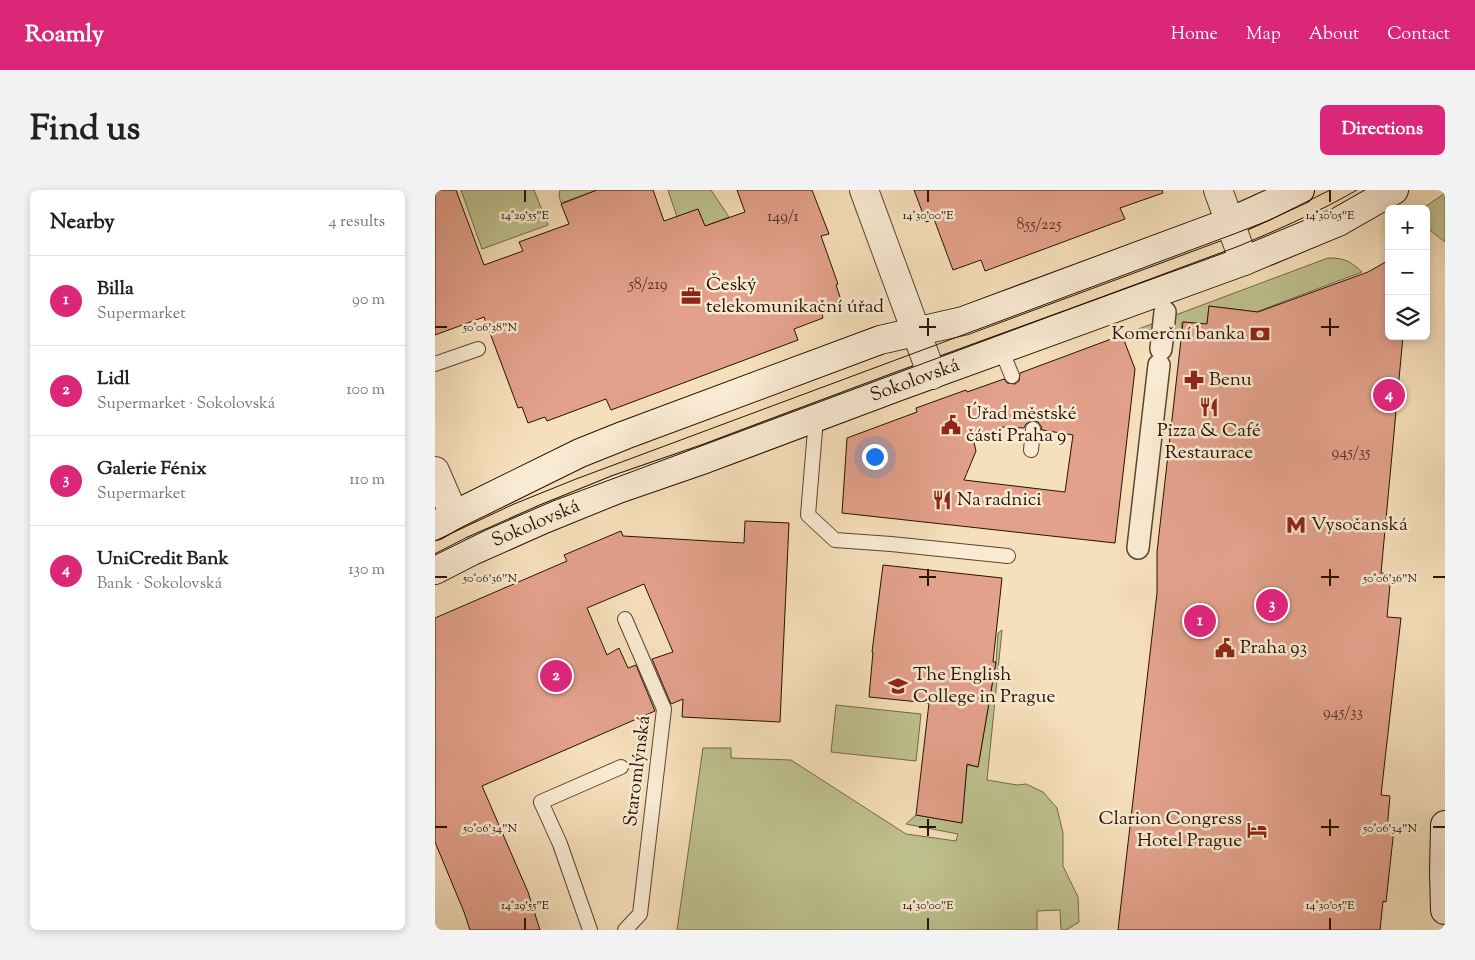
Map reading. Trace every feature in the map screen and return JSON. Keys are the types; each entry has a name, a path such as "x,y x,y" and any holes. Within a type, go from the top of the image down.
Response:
{"main road":[{"path":"863,190 932,375"},
{"path":"1218,190 1244,261"},
{"path":"435,471 445,521 580,453 617,438 880,340 963,321 1230,222 1300,190"},
{"name":"Sokolovská","path":"435,570 472,551 563,511 1244,261 1338,222 1394,190"},
{"path":"1445,825 1445,910"}],"street":[{"path":"1138,548 1165,312"}],"lane":[{"path":"435,364 478,348"},
{"path":"1001,349 1012,376"},
{"path":"816,418 808,515 835,540 1008,556"},
{"path":"1031,450 1033,429"},
{"name":"Staromlýnská","path":"625,619 664,709 640,914 625,930"},
{"name":"Staromlýnská","path":"590,930 560,844 541,802 621,767"}],"green space":[{"path":"461,190 534,190 548,225 482,249"},
{"path":"560,190 597,190 561,203"},
{"path":"668,190 711,190 729,217 705,226 698,209 677,217"},
{"path":"1445,193 1445,242 1430,230 1430,205 1428,205"},
{"path":"1328,258 1347,261 1362,272 1256,312 1209,306 1207,324 1182,322 1181,336 1139,332 1138,336 1122,335"},
{"path":"1002,630 987,780 1017,785 1026,784 1043,792 1057,808 1063,833 1063,866 1078,897 1079,922 1066,930 1061,930 1060,910 1037,911 1037,930 677,930 703,748 731,748 731,758 791,760 906,834 956,841 958,834 906,824 916,815 962,823 967,765 978,767 996,662 998,633"},
{"path":"836,705 921,714 916,761 831,752"}],"building":[{"name":"Český telekomunikační úřad","path":"435,190 456,190 484,265 523,251 519,242 569,224 561,204 597,190 653,190 664,221 698,209 705,226 745,212 737,190 812,190 829,234 821,236 838,284 836,285 843,306 822,314 823,318 794,329 798,340 611,410 606,399 547,421 545,417 528,423 522,407 518,408 484,317 435,335"},
{"path":"914,190 1162,190 1163,193 1120,208 1125,219 985,271 981,260 953,270 934,219 926,222"},
{"path":"1385,262 1385,340 1403,340 1381,573 1391,574 1387,617 1401,618 1381,795 1390,796 1387,829 1394,829 1386,902 1383,901 1380,930 1118,930 1157,593 1157,552 1183,322 1207,324 1209,306 1258,312 1368,272"},
{"path":"1122,335 1135,369 1115,543 842,513 847,438 917,412 916,408 966,390 967,392 1004,379 1007,383 1015,384 1019,381 1020,373","holes":["1033,420 1038,422 1042,430 1073,435 1065,492 964,480 976,451 973,438 1003,427 1024,428 1026,424"]},
{"path":"745,521 789,523 780,722 682,717 683,699 671,704 652,659 673,652 644,584 587,608 607,655 619,648 628,668 636,665 655,711 482,786 528,892 540,930 470,930 435,842 435,618 567,561 564,555 621,531 623,536 744,543"},
{"path":"883,565 1002,578 993,662 996,662 978,767 967,764 962,823 916,815 929,703 869,697 872,652"}],"tram line":[{"path":"435,541 514,504 576,479 1234,234 1270,220 1330,190"},
{"path":"435,555 486,530 553,501 1239,246 1314,213 1357,190"}],"place":[{"name":"Český telekomunikační úřad","path":"691,296"},
{"name":"Komerční banka","path":"1260,334"},
{"name":"Benu","path":"1194,380"},
{"name":"UniCredit Bank","path":"1389,395"},
{"name":"Pizza & Café Restaurace","path":"1209,407"},
{"name":"Úřad městské části Praha 9","path":"951,425"},
{"name":"Na radnici","path":"942,500"},
{"name":"Vysočanská","path":"1296,525"},
{"name":"Galerie Fénix","path":"1272,605"},
{"name":"Billa","path":"1200,621"},
{"name":"Praha 93","path":"1225,648"},
{"name":"Lidl","path":"556,676"},
{"name":"The English College in Prague","path":"898,686"},
{"name":"Clarion Congress Hotel Prague","path":"1257,830"}]}
